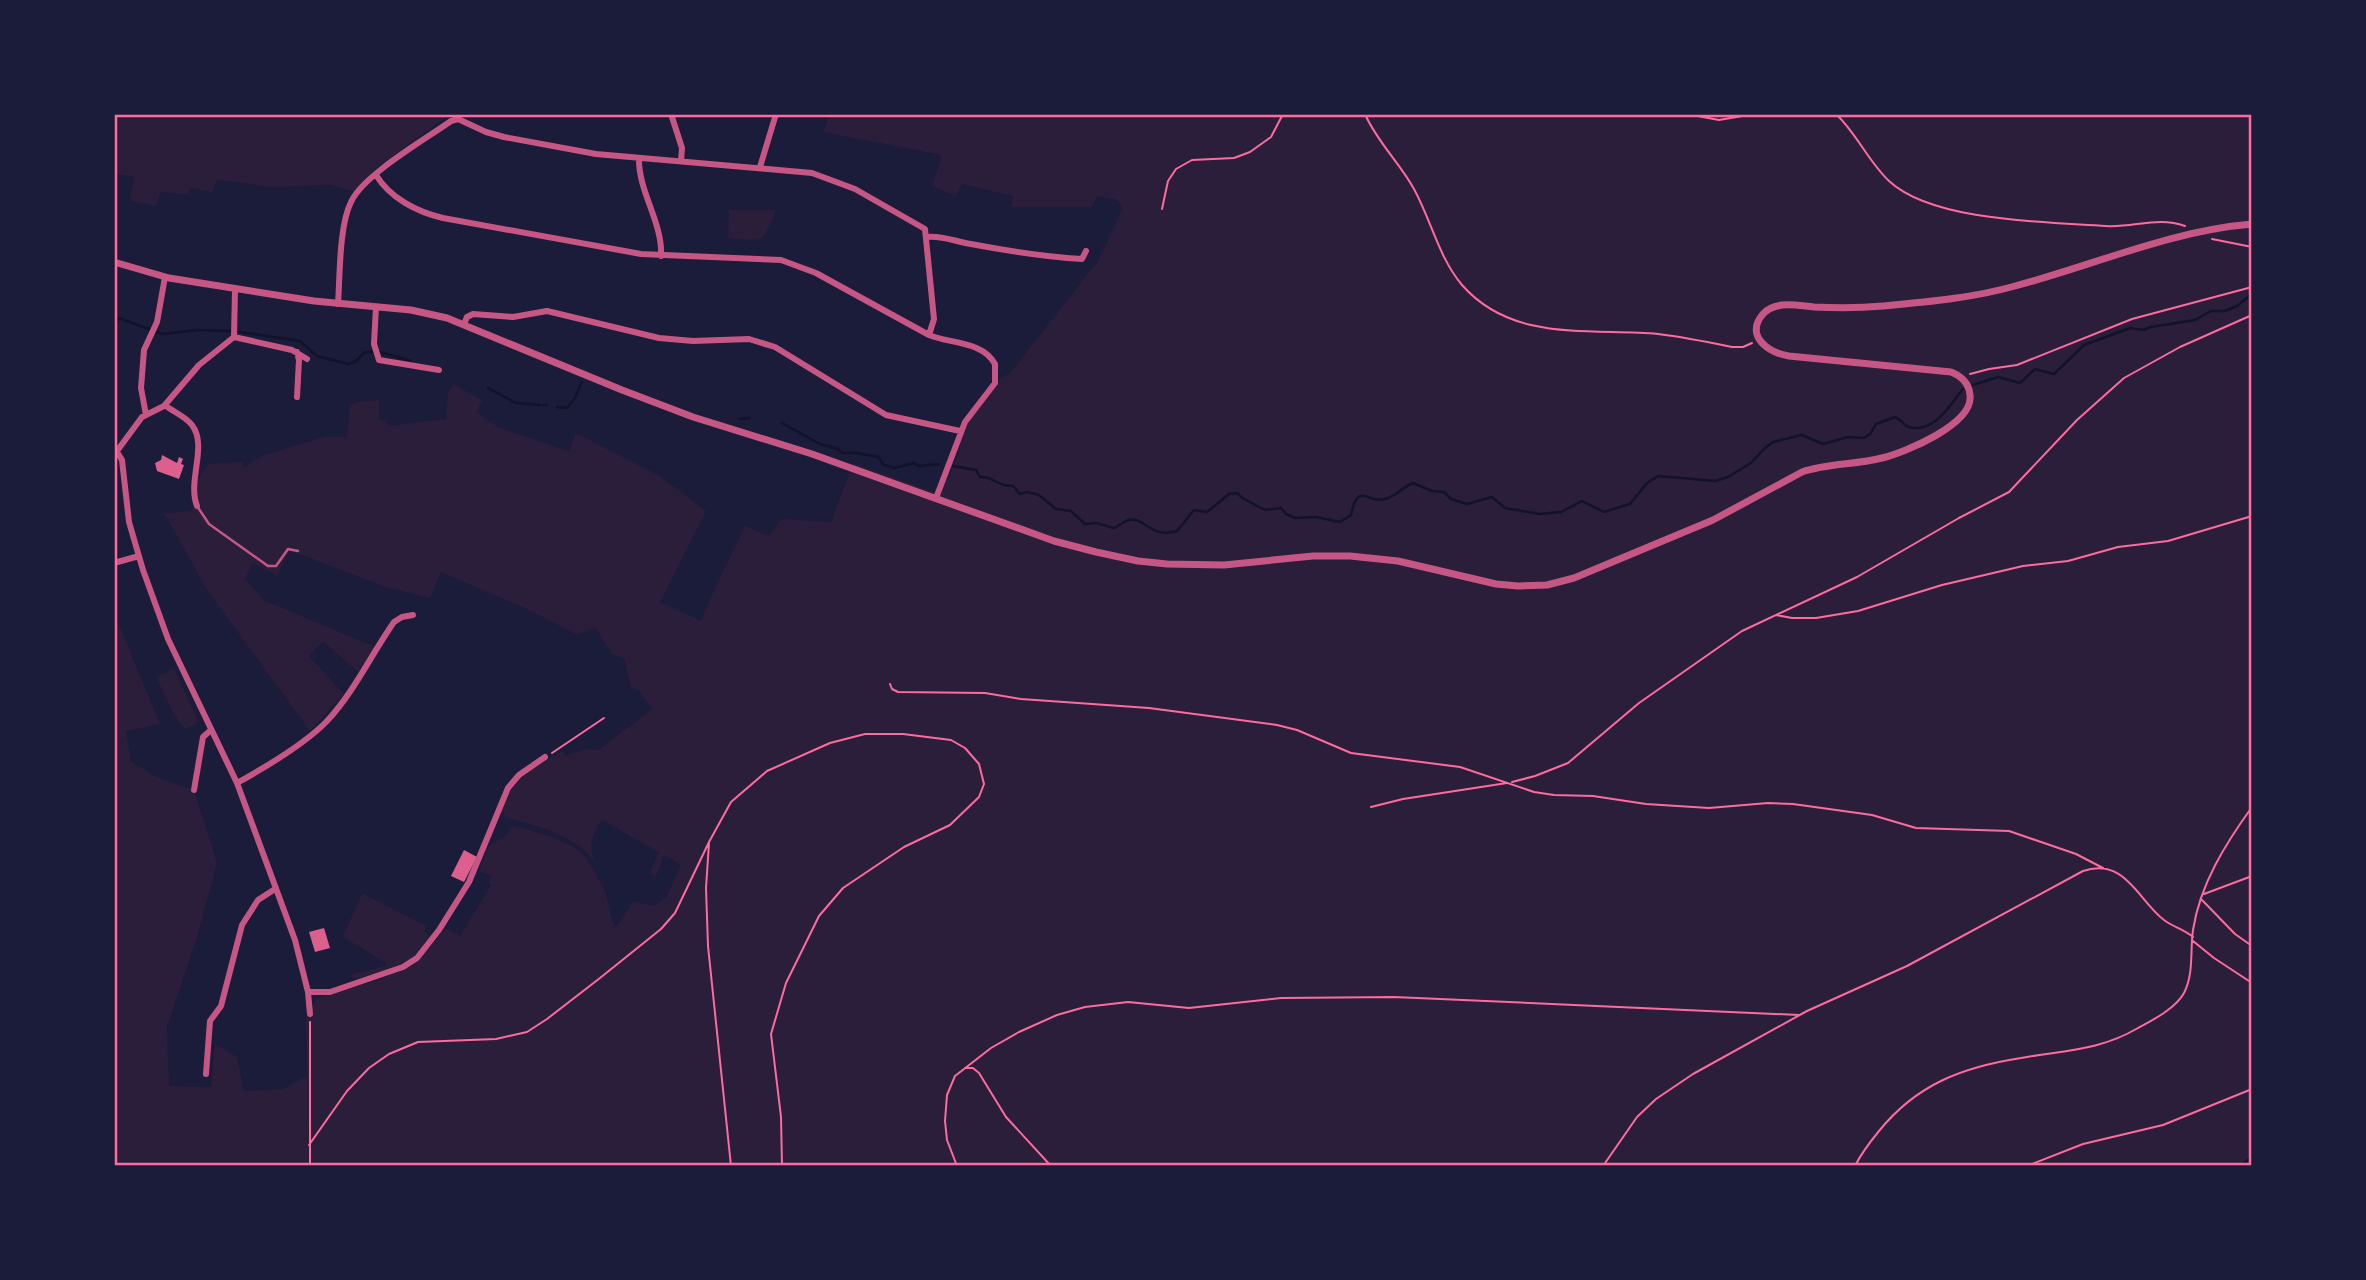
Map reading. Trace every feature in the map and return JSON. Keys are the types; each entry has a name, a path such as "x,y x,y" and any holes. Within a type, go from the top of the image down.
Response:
{"street":[{"path":"671,114 682,148 681,161"},
{"path":"760,167 776,114"},
{"path":"338,304 346,214 356,192 451,121 458,119 486,132 516,140 593,153 809,172 837,181 925,229 934,319 929,335"},
{"path":"639,158 639,171 661,243 661,256"},
{"path":"376,175 381,184 395,196 416,209 437,217 610,250 661,256 767,258 790,262 816,273 929,335 981,349 989,355 996,367 996,379 992,389 970,413 936,498"},
{"path":"114,262 165,277 338,304 418,311 464,324 667,407 1054,541 1138,561 1224,565 1312,556 1350,556 1398,561 1496,584 1536,586 1574,578 1713,520 1802,472 1835,464 1880,459 1910,448 1951,426 1965,413 1970,403 1963,379 1942,369 1782,355 1769,350 1759,340 1756,330 1766,310 1786,305 1866,307 1992,292 2195,232 2252,224"},
{"path":"927,237 938,236 967,244 1063,258 1083,259 1086,251"},
{"path":"146,415 141,386 144,348 152,330 165,277"},
{"path":"235,289 234,337 201,364 165,405 146,415 116,449 122,463 129,522 139,556 168,639 237,783 295,940 309,992 310,1014"},
{"path":"376,307 374,344 379,360 439,370"},
{"path":"464,324 467,317 473,314 513,317 547,311 671,340 755,340 775,347 886,415 961,431"},
{"path":"234,337 297,352 307,359"},
{"path":"297,352 297,397"},
{"path":"165,405 189,422 196,435 193,491 197,506"},
{"path":"114,563 139,556"},
{"path":"237,783 309,737 323,725 348,693 394,622 414,615"},
{"path":"194,790 204,737 211,730"},
{"path":"309,992 330,992 403,967 415,960 439,930 469,882 502,799 512,782 521,772 545,757"},
{"path":"206,1074 210,1021 221,1006 242,925 258,900 275,889"}],"lane":[{"path":"197,506 209,524 268,566 276,566 289,549 298,551"}],"path":[{"path":"1162,209 1168,181 1176,169 1192,160 1234,158 1250,152 1271,137 1283,114"},
{"path":"1365,114 1372,131 1413,186 1446,260 1462,285 1482,303 1501,314 1541,329 1566,332 1659,334 1732,347 1743,347 1759,340"},
{"path":"1687,114 1719,120 1754,114"},
{"path":"1836,114 1890,182 1910,194 1947,209 2006,219 2110,226 2171,222 2195,232"},
{"path":"2228,243 2252,247"},
{"path":"1963,379 1980,371 2028,362 2132,319 2252,287"},
{"path":"1371,807 1403,799 1510,782 1568,763 1628,712 1742,631 1857,578 2009,492 2077,420 2124,378 2187,344 2252,315"},
{"path":"1775,614 1787,618 1809,618 1858,611 1942,585 2024,566 2068,561 2118,547 2174,540 2252,516"},
{"path":"890,684 892,689 898,692 975,692 1021,699 1149,708 1277,725 1297,730 1351,753 1460,767 1534,792 1554,795 1593,796 1646,804 1709,808 1768,803 1793,804 1872,815 1916,828 2009,831 2076,854 2119,874 2144,896 2162,918 2252,983"},
{"path":"545,757 604,718"},
{"path":"309,1146 335,1106 360,1076 394,1050 430,1041 488,1040 527,1032 661,929 681,902 731,802 767,771 830,743 865,734 946,738 965,748 979,764 984,778 981,794 945,828 904,847 843,888 819,916 801,949 779,1003 771,1034 781,1117 782,1166"},
{"path":"1855,1166 1869,1144 1900,1107 1923,1090 1973,1068 2019,1058 2085,1050 2137,1029 2179,1000 2185,991 2191,966 2193,938 2203,894 2220,856 2252,807"},
{"path":"709,842 706,888 708,946 731,1166"},
{"path":"1603,1166 1630,1125 1656,1099 1710,1065 1799,1015 1897,972 2073,876 2092,868 2103,867"},
{"path":"2203,894 2252,876"},
{"path":"2202,900 2235,934 2252,946"},
{"path":"957,1166 945,1130 946,1106 952,1081 964,1068 991,1048 1039,1023 1085,1007 1111,1002 1189,1009 1281,999 1394,998 1799,1015"},
{"path":"310,1014 310,1166"},
{"path":"964,1068 973,1068 979,1073 1006,1117 1051,1166"},
{"path":"2027,1166 2083,1144 2162,1125 2252,1089"}],"shaded area":[{"path":"114,114 450,114 376,168 354,192 331,185 271,187 217,180 212,192 190,188 188,195 161,192 156,206 130,201 134,177 114,174"},
{"path":"830,114 2252,114 2252,1166 114,1166 114,613 160,724 126,731 131,761 156,777 194,790 217,863 198,934 167,1027 169,1086 211,1087 215,1044 237,1057 244,1091 283,1089 307,1076 306,1019 316,999 378,980 414,965 446,928 460,936 491,885 488,883 491,876 479,871 488,847 507,834 512,826 559,840 582,854 605,891 616,927 633,902 654,906 666,898 681,865 664,855 656,876 650,873 658,853 662,854 602,820 592,840 595,862 566,838 507,818 501,809 526,774 543,762 563,751 566,756 585,749 598,750 652,709 639,691 631,687 624,658 612,654 595,627 578,635 527,609 441,572 430,598 385,587 292,551 288,553 277,577 253,563 245,579 265,601 376,647 358,672 323,641 309,656 344,694 310,731 207,590 164,513 192,511 196,482 209,464 242,462 244,468 261,456 324,437 347,437 350,405 356,402 379,400 379,419 387,421 388,426 446,419 448,393 453,384 482,400 477,412 498,427 569,451 576,433 658,475 706,511 660,602 701,621 745,526 769,536 781,519 831,522 853,463 934,492 948,479 959,452 960,431 999,380 1011,372 1098,261 1123,208 1117,200 1097,196 1092,207 1011,207 1013,196 962,184 956,197 932,186 942,155 823,132"},
{"path":"729,210 776,210 764,235 749,240 728,238"},
{"path":"174,669 197,718 196,724 185,729 174,715 158,681 158,676"},
{"path":"362,893 427,926 424,931 430,936 417,953 398,966 354,979 350,975 385,966 386,963 343,937"}],"building":[{"path":"162,455 177,463 179,457 183,459 181,464 184,465 179,479 157,471 155,463 161,460"},
{"path":"464,850 477,857 464,882 451,876"},
{"path":"324,928 330,948 315,952 309,932"}],"waterway":[{"path":"1973,385 1998,377 2020,383 2035,369 2054,374 2084,345 2130,328 2143,330 2195,320 2211,311 2225,311 2237,306 2252,294"},
{"path":"114,324 119,318 162,334 197,330 231,331"},
{"path":"240,332 300,341 317,356 349,364 365,352 373,352"},
{"path":"380,352 411,361"},
{"path":"557,407 567,408 582,382"},
{"path":"488,388 516,403 540,405"},
{"path":"953,466 976,470 980,477 1013,486 1020,494 1027,492 1039,495 1056,509 1071,511 1085,524 1096,523 1114,528 1134,520 1154,530 1168,533 1177,531 1194,510 1207,512 1229,494 1237,493 1265,510 1281,508 1295,518 1316,517 1340,522 1351,515 1357,498 1365,496 1381,500 1392,497 1413,483 1432,491 1444,492 1451,499 1467,504 1492,497 1505,508 1540,514 1561,512 1582,501 1604,512 1630,504 1647,483 1658,476 1715,481 1728,477 1751,463 1773,442 1802,435 1823,444 1848,437 1864,438 1876,424 1895,417 1909,427 1926,426 1940,417 1963,389"},
{"path":"739,419 749,418"},
{"path":"782,423 843,453 878,457 884,465 895,468 913,463 920,466 939,464"},
{"path":"2240,1166 2252,1157"}]}
